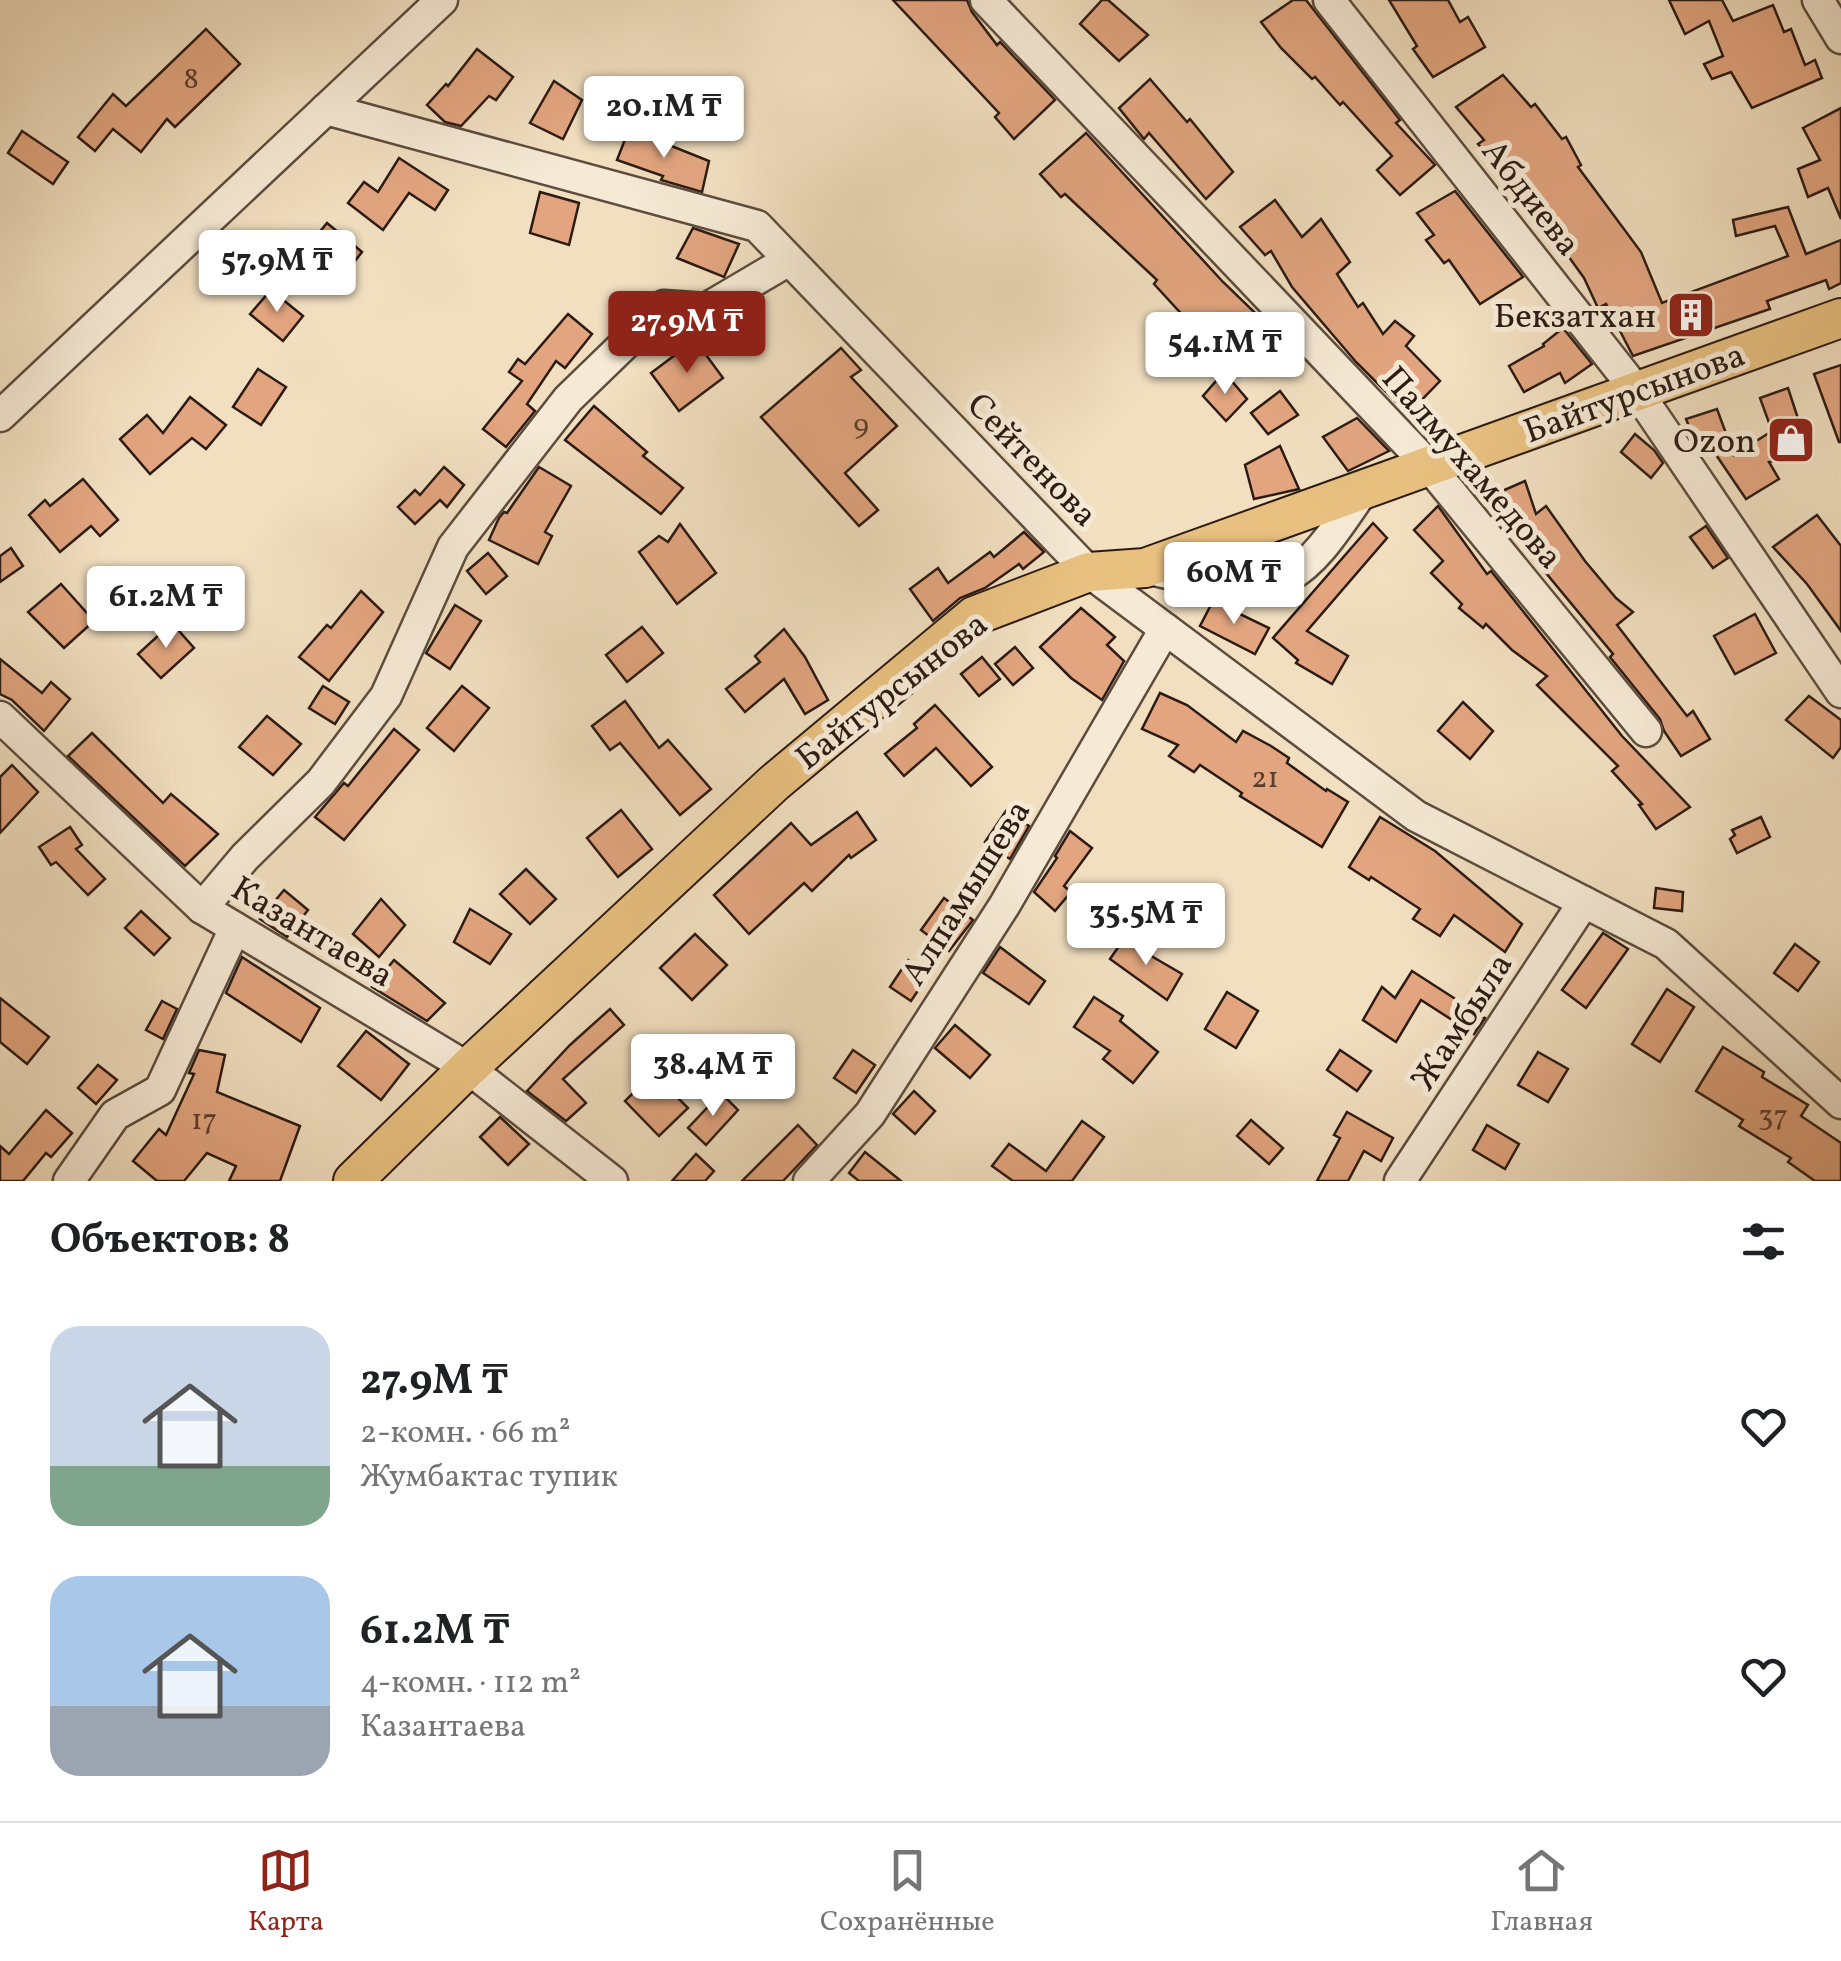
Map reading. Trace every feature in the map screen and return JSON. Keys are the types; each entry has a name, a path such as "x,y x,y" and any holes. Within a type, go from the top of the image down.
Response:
{"main road":[{"name":"Байтурсынова","path":"352,1181 774,783 974,616 1088,572 1145,568 1841,318"}],"street":[{"path":"0,416 442,0"},
{"name":"Палмухамедова","path":"986,0 1430,466 1646,731"},
{"name":"Абдиева","path":"1329,0 1636,390 1841,692"},
{"path":"1818,0 1841,38"},
{"name":"Сейтенова","path":"326,110 757,226 1088,572 1416,816 1666,944 1841,1103"},
{"path":"202,908 245,857 321,782 386,696 453,547 568,399 664,306 706,308 789,260"},
{"path":"1145,568 1249,586 1288,578 1314,555 1365,488"},
{"name":"Алпамышева","path":"810,1181 870,1114 1004,906 1165,629"},
{"name":"Казантаева","path":"0,717 202,908 468,1068 612,1181"},
{"name":"Жамбыла","path":"1400,1181 1584,902"},
{"path":"68,1181 115,1115 160,1090 234,928"}],"building":[{"path":"893,0 967,0 997,45 1000,42 1055,100 1014,139 995,117 999,113"},
{"path":"1102,0 1108,0 1148,35 1119,61 1080,24"},
{"path":"1293,0 1306,0 1400,120 1396,123 1435,165 1400,195 1377,170 1392,156 1343,102 1340,105 1281,48 1261,22"},
{"path":"1389,0 1448,0 1460,22 1468,17 1485,47 1433,77 1413,49 1417,46"},
{"path":"1669,0 1722,0 1733,21 1773,5 1784,32 1791,29 1805,65 1815,60 1822,78 1752,108 1731,72 1712,79 1704,64 1723,56 1709,21 1685,34"},
{"path":"206,29 240,64 175,127 167,119 141,152 113,129 95,151 78,137 113,94 126,106"},
{"path":"477,49 513,77 496,100 489,96 461,126 445,122 427,105 448,86"},
{"path":"1503,75 1531,107 1535,104 1562,139 1566,137 1581,165 1578,167 1641,252 1662,303 1788,256 1775,226 1736,236 1733,220 1788,207 1806,254 1841,240 1841,283 1829,289 1826,280 1767,301 1770,309 1633,356 1606,304 1598,308 1584,278 1500,161 1495,164 1478,144 1484,140 1456,107"},
{"path":"1150,79 1187,122 1190,119 1233,172 1206,199 1149,133 1144,139 1119,108"},
{"path":"554,81 582,100 563,139 530,123"},
{"path":"1841,108 1841,219 1828,188 1808,197 1798,169 1820,160 1803,128"},
{"path":"629,129 709,161 702,192 661,180 663,176 617,160"},
{"path":"22,131 68,162 53,184 8,153"},
{"path":"1086,133 1223,282 1282,339 1238,368 1188,321 1154,284 1157,280 1065,194 1061,197 1040,174"},
{"path":"399,158 448,190 435,210 409,193 383,230 348,203 364,182 378,192"},
{"path":"1455,191 1523,277 1480,304 1449,260 1444,263 1426,240 1434,235 1417,213"},
{"path":"540,192 579,203 569,245 530,233"},
{"path":"1275,200 1302,237 1321,219 1350,262 1337,274 1358,307 1363,303 1383,334 1395,321 1414,336 1406,346 1440,381 1408,414 1356,362 1292,287 1271,251 1265,255 1240,227"},
{"path":"327,223 362,252 344,275 308,246"},
{"path":"693,228 739,244 724,277 677,258"},
{"path":"271,290 303,316 283,341 250,314"},
{"path":"568,314 592,334 565,368 556,361 527,404 535,411 506,447 483,429 522,381 509,372 518,359 525,364"},
{"path":"1563,328 1592,364 1565,383 1560,373 1524,392 1509,366 1544,346"},
{"path":"695,340 723,378 679,411 651,373"},
{"path":"841,348 861,370 851,377 897,426 845,473 878,510 859,526 761,417"},
{"path":"1841,365 1841,442 1839,442 1814,374"},
{"path":"258,369 286,387 261,425 233,407"},
{"path":"1224,372 1247,399 1226,421 1203,396"},
{"path":"1788,388 1809,452 1769,462 1779,479 1746,499 1708,443 1697,446 1686,419 1717,409 1734,455 1772,431 1760,398"},
{"path":"1280,391 1298,415 1268,434 1251,413"},
{"path":"190,397 226,425 206,449 192,438 150,474 120,439 147,415 163,433"},
{"path":"594,406 647,452 643,456 683,488 661,514 565,440"},
{"path":"1357,418 1389,451 1348,471 1323,437"},
{"path":"1635,434 1663,463 1651,478 1621,452"},
{"path":"1280,446 1299,489 1254,499 1245,465"},
{"path":"444,467 464,485 447,507 440,500 415,524 398,507 415,490 420,495"},
{"path":"539,467 571,486 545,532 552,536 538,564 489,540 499,518 507,513"},
{"path":"83,479 118,520 100,536 91,526 60,552 29,515 45,500 50,506"},
{"path":"1525,481 1536,514 1546,506 1585,561 1633,612 1617,625 1687,716 1693,711 1710,739 1681,756 1660,719 1610,657 1613,654 1502,520 1493,495"},
{"path":"1438,506 1487,574 1491,571 1622,736 1690,807 1656,829 1639,805 1642,804 1612,771 1618,766 1537,685 1547,676 1486,624 1483,628 1459,608 1462,604 1431,573 1443,561 1414,530"},
{"path":"1817,515 1841,546 1841,631 1807,584 1773,547"},
{"path":"1373,523 1387,538 1307,631 1348,656 1332,684 1296,663 1298,660 1273,638"},
{"path":"680,524 716,573 677,604 639,552 659,536 668,542"},
{"path":"1706,526 1728,558 1713,568 1690,537"},
{"path":"1024,532 1044,552 1023,569 1019,564 985,588 960,598 933,621 910,589 938,568 948,583 990,552 994,557"},
{"path":"11,548 23,566 0,582 0,556"},
{"path":"488,553 507,576 486,594 467,571"},
{"path":"61,584 94,621 64,648 28,612"},
{"path":"361,591 383,612 329,681 299,657 327,625 331,628"},
{"path":"1213,601 1269,628 1255,654 1200,626"},
{"path":"455,605 481,621 450,669 426,653"},
{"path":"1081,608 1115,637 1107,645 1124,661 1102,700 1071,678 1040,647"},
{"path":"1755,614 1776,653 1735,674 1714,636"},
{"path":"172,623 194,648 161,678 138,654"},
{"path":"642,627 663,653 627,682 606,655"},
{"path":"784,629 805,657 828,700 805,714 784,679 745,712 726,689 760,662 755,656"},
{"path":"1015,647 1033,668 1013,685 995,664"},
{"path":"982,657 1000,679 979,696 961,674"},
{"path":"0,659 42,693 51,682 70,699 44,731 12,700 0,694"},
{"path":"323,686 349,702 335,724 309,708"},
{"path":"462,686 489,708 454,751 427,728"},
{"path":"1160,693 1187,705 1236,742 1243,731 1271,746 1289,758 1287,763 1348,802 1322,847 1240,796 1242,793 1200,765 1194,772 1169,756 1178,745 1142,729"},
{"path":"1809,696 1841,720 1841,747 1833,758 1786,720"},
{"path":"625,701 659,748 668,740 711,789 680,815 620,743 610,750 592,726"},
{"path":"1463,702 1493,731 1470,759 1438,731"},
{"path":"935,705 992,767 971,786 936,748 904,776 885,754 917,728 914,724"},
{"path":"267,716 301,744 273,775 239,747"},
{"path":"394,729 419,750 344,840 315,817 344,783 348,786"},
{"path":"92,733 163,803 171,794 218,834 185,866 68,756"},
{"path":"12,765 38,792 0,833 0,777"},
{"path":"621,810 652,849 618,877 587,838"},
{"path":"1006,811 1029,826 1010,859 985,842"},
{"path":"857,812 876,840 851,858 849,855 812,891 804,883 749,934 714,895 791,823 811,845"},
{"path":"1380,817 1435,851 1522,924 1505,952 1454,915 1440,936 1413,919 1420,909 1349,867"},
{"path":"1761,817 1770,837 1737,853 1730,839 1735,835 1732,830"},
{"path":"70,827 82,845 76,849 105,879 88,895 56,862 51,865 39,847"},
{"path":"1070,831 1092,848 1064,886 1071,892 1055,911 1034,892"},
{"path":"526,869 556,899 530,924 500,894"},
{"path":"1656,888 1683,892 1682,911 1654,908"},
{"path":"284,890 308,910 287,937 260,919"},
{"path":"944,898 973,920 949,951 921,930"},
{"path":"381,899 405,925 379,957 353,934"},
{"path":"470,909 511,934 490,964 454,942"},
{"path":"141,911 170,938 154,955 125,928"},
{"path":"1603,933 1628,949 1586,1008 1562,990"},
{"path":"695,934 727,965 692,1000 660,968"},
{"path":"1126,936 1182,974 1167,1000 1110,959"},
{"path":"1795,944 1819,962 1798,991 1774,973"},
{"path":"1000,947 1045,981 1029,1004 983,973"},
{"path":"242,957 320,1008 301,1042 226,993"},
{"path":"394,960 445,1003 427,1021 372,987"},
{"path":"908,960 929,974 911,1001 890,987"},
{"path":"1412,971 1485,1018 1474,1034 1421,1000 1396,1042 1363,1020 1382,987 1395,998"},
{"path":"1667,989 1694,1007 1660,1062 1632,1044"},
{"path":"1227,992 1258,1011 1236,1048 1205,1029"},
{"path":"1094,997 1123,1016 1120,1021 1158,1052 1133,1083 1103,1059 1110,1051 1074,1027"},
{"path":"0,998 49,1037 27,1064 0,1042"},
{"path":"162,1001 177,1009 163,1039 146,1030"},
{"path":"610,1009 624,1025 563,1079 586,1103 566,1121 527,1091"},
{"path":"955,1025 990,1055 970,1078 935,1048"},
{"path":"366,1031 409,1064 381,1100 338,1066"},
{"path":"1723,1047 1808,1105 1801,1116 1841,1143 1841,1181 1815,1181 1788,1162 1791,1158 1739,1126 1743,1120 1696,1091"},
{"path":"199,1050 225,1055 217,1092 300,1126 280,1181 229,1181 236,1166 207,1153 184,1181 157,1181 133,1161 159,1129 166,1135 194,1074 189,1073"},
{"path":"853,1050 875,1065 856,1093 834,1078"},
{"path":"1340,1050 1371,1071 1357,1091 1327,1070"},
{"path":"1538,1052 1568,1069 1548,1102 1518,1085"},
{"path":"98,1065 117,1080 96,1104 78,1088"},
{"path":"653,1073 688,1108 659,1136 625,1101"},
{"path":"914,1091 935,1111 915,1134 893,1114"},
{"path":"721,1093 738,1110 706,1145 688,1128"},
{"path":"46,1110 72,1133 51,1157 46,1153 23,1181 0,1181 0,1146 9,1154"},
{"path":"1347,1112 1393,1138 1381,1161 1364,1151 1348,1181 1317,1181 1340,1138 1334,1135"},
{"path":"500,1117 529,1144 508,1165 480,1137"},
{"path":"1251,1120 1283,1148 1269,1164 1237,1136"},
{"path":"1082,1121 1104,1137 1072,1181 1013,1181 992,1166 1009,1144 1046,1171"},
{"path":"798,1125 817,1145 783,1181 742,1181"},
{"path":"1487,1125 1519,1144 1505,1169 1473,1150"},
{"path":"865,1152 901,1181 859,1181 849,1173"},
{"path":"696,1154 714,1171 705,1181 672,1181"}],"place":[{"name":"Бекзатхан","path":"1691,315"},
{"name":"Ozon","path":"1791,440"}]}
